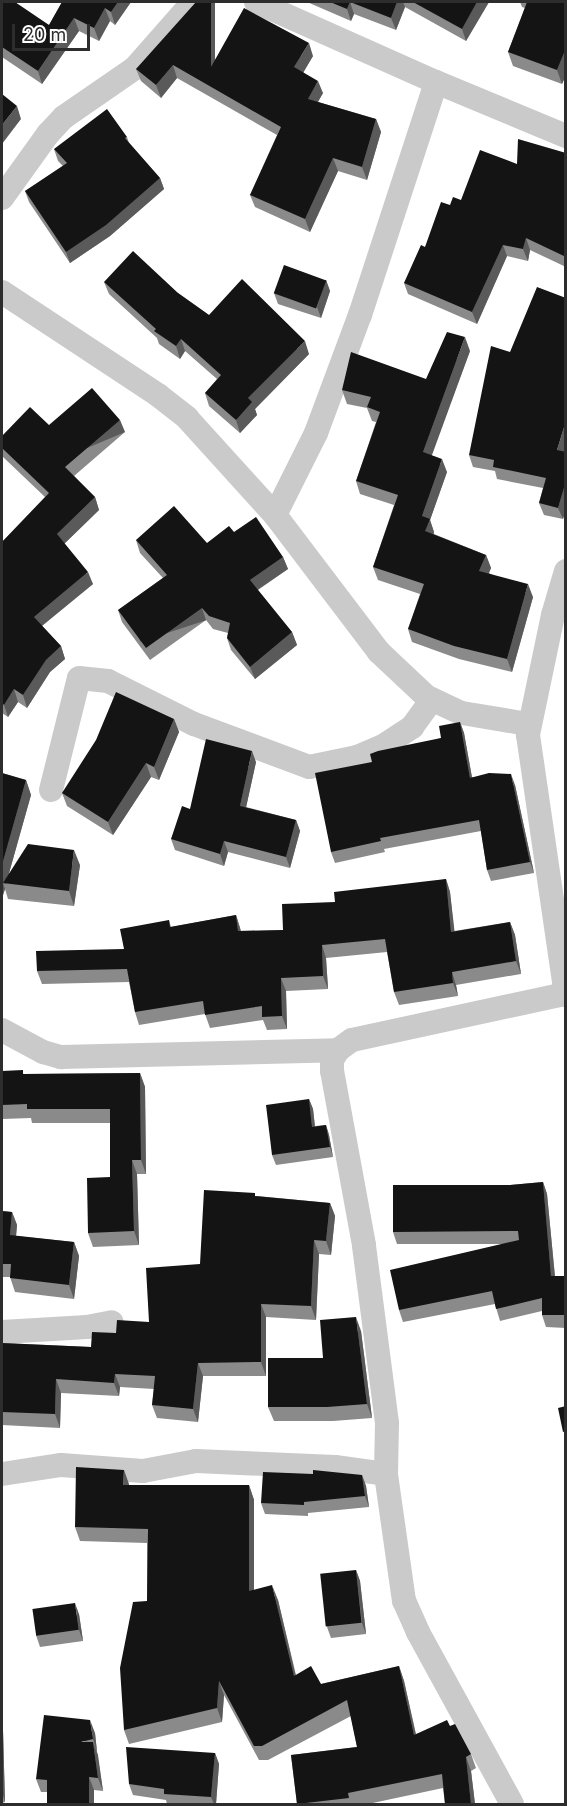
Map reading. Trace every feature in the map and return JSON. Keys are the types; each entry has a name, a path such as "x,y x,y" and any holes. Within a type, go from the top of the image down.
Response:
{"street":[{"path":"2,198 48,134 64,117 135,68 193,2"},
{"path":"256,2 436,82 566,136"},
{"path":"275,515 316,433 344,358 436,82"},
{"path":"2,292 166,401 233,466 275,515 379,652 432,699 462,713 528,724"},
{"path":"512,1804 418,1632 404,1600 386,1474 387,1423 364,1245 332,1071 332,1060 338,1050 352,1040 565,994 561,944 528,724 553,615 566,572"},
{"path":"51,790 79,678 108,681 194,724 309,767 357,757 383,746 412,727 432,699"},
{"path":"2,1030 44,1052 61,1058 338,1050"},
{"path":"2,1332 87,1327 112,1322"},
{"path":"2,1474 61,1465 143,1471 196,1461 335,1467 386,1474"}],"building":[{"path":"2,2 15,2 49,25 62,2 118,2 111,12 105,8 94,28 74,18 38,71 2,47"},
{"path":"196,2 211,2 211,67 244,8 309,43 294,67 318,81 308,99 376,119 362,167 333,158 305,219 250,195 281,127 173,65 156,85 136,69"},
{"path":"330,2 350,2 347,9"},
{"path":"350,2 397,2 391,18"},
{"path":"413,2 477,2 462,29"},
{"path":"527,2 566,2 566,48 557,70 508,52"},
{"path":"2,94 17,106 2,125"},
{"path":"107,109 127,137 125,138 160,178 106,225 66,252 25,191 67,163 54,149"},
{"path":"518,139 566,153 566,257 526,238 523,249 503,245 472,312 404,283 421,245 425,247 441,202 450,205 453,197 461,200 480,150 517,164"},
{"path":"133,251 178,293 209,315 242,279 305,341 248,398 252,402 236,420 205,393 221,375 181,339 176,346 154,331 156,329 104,282"},
{"path":"284,265 326,280 316,309 274,293"},
{"path":"537,287 566,298 566,421 557,450 566,452 566,481 558,508 539,503 546,478 493,467 494,460 469,455 491,346 510,352"},
{"path":"447,332 465,337 423,452 442,459 422,516 430,519 425,531 486,555 479,571 528,584 507,659 454,646 408,629 424,584 373,567 398,495 356,481 380,412 367,407 371,397 342,390 351,352 426,379"},
{"path":"92,388 120,420 65,467 95,497 57,534 88,572 34,617 61,646 46,660 23,695 14,689 4,705 2,703 2,542 49,493 2,448 2,436 30,407 49,425"},
{"path":"174,506 207,543 229,526 234,532 256,517 283,557 250,580 292,632 250,667 227,638 230,623 209,616 202,608 146,648 118,610 167,575 136,540"},
{"path":"116,692 174,719 154,767 146,763 108,822 62,793 96,740"},
{"path":"460,722 470,778 489,773 511,774 530,862 487,870 479,820 380,838 381,841 331,852 315,773 372,762 370,754 378,751 441,738 439,726"},
{"path":"206,739 252,751 240,806 296,820 286,857 224,841 220,854 171,839 182,806 190,809"},
{"path":"2,773 26,780 2,865"},
{"path":"28,844 74,850 69,891 3,883"},
{"path":"446,879 451,932 510,922 516,961 452,972 453,983 394,992 385,939 322,945 323,976 281,978 282,1016 262,1017 262,1006 205,1015 203,1001 135,1012 127,969 37,971 36,951 124,949 120,929 169,920 170,927 236,915 238,931 283,930 282,904 335,902 334,892"},
{"path":"23,1070 23,1074 140,1073 141,1160 132,1160 134,1231 88,1233 87,1178 110,1177 110,1109 27,1109 27,1104 2,1105 2,1071"},
{"path":"309,1099 312,1127 326,1125 330,1147 272,1155 266,1105"},
{"path":"543,1182 551,1276 566,1276 566,1315 542,1315 542,1298 496,1309 492,1291 399,1310 390,1270 519,1240 518,1231 393,1232 393,1185 510,1185"},
{"path":"204,1190 255,1193 255,1196 330,1203 326,1241 314,1240 311,1306 261,1304 261,1362 198,1363 193,1409 152,1405 155,1376 115,1374 114,1383 56,1379 55,1414 2,1412 2,1343 91,1347 92,1332 116,1333 117,1320 149,1322 146,1268 200,1264"},
{"path":"2,1211 12,1212 10,1235 74,1242 69,1285 10,1278 11,1264 2,1264"},
{"path":"356,1317 367,1404 268,1407 268,1358 323,1358 320,1320"},
{"path":"566,1406 566,1431 563,1432 558,1408"},
{"path":"76,1467 124,1470 123,1485 249,1485 249,1591 272,1585 294,1676 311,1666 321,1684 399,1666 414,1735 447,1720 450,1726 455,1724 471,1754 466,1757 471,1804 445,1804 442,1774 348,1793 349,1798 297,1804 291,1755 357,1747 347,1700 262,1746 254,1746 219,1681 217,1708 124,1730 120,1668 133,1602 147,1601 148,1529 75,1527"},
{"path":"313,1470 362,1475 365,1496 304,1502 304,1505 261,1503 263,1472 313,1474"},
{"path":"356,1570 362,1623 326,1626 320,1574"},
{"path":"75,1603 79,1630 36,1636 32,1609"},
{"path":"44,1715 90,1720 93,1739 81,1742 93,1742 98,1778 89,1777 89,1804 47,1804 47,1780 36,1779"},
{"path":"126,1747 215,1753 211,1797 164,1794 164,1789 129,1784"}]}
